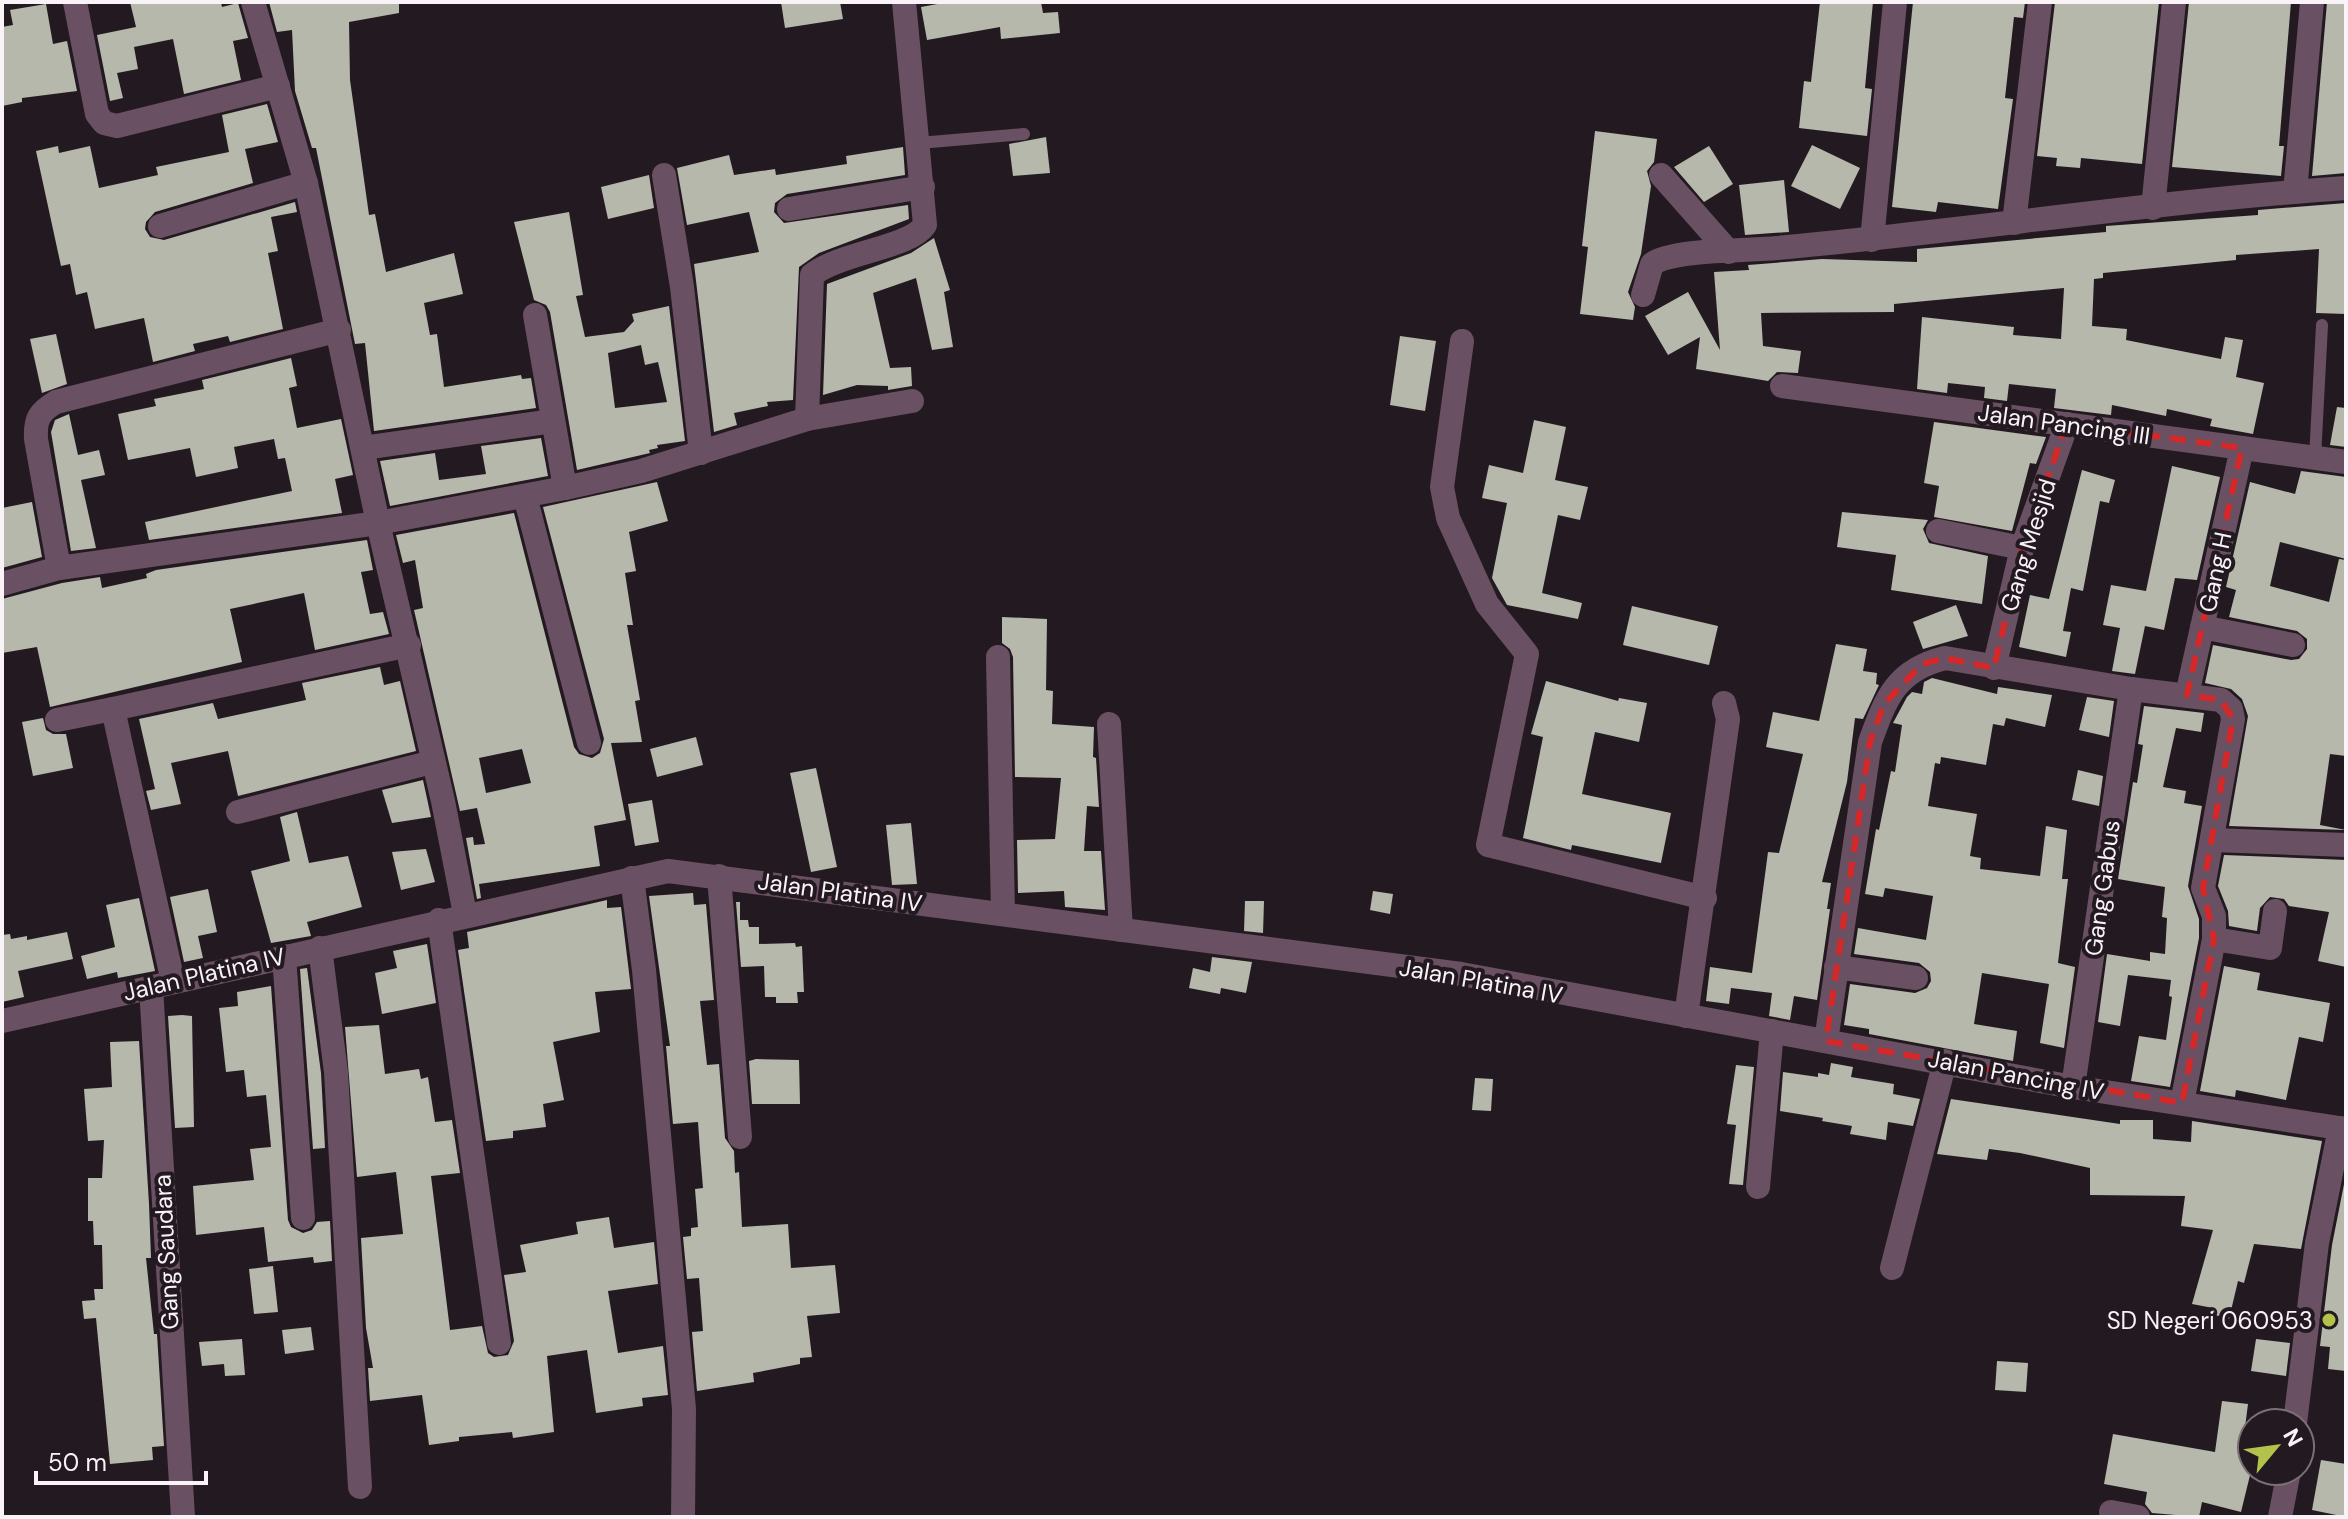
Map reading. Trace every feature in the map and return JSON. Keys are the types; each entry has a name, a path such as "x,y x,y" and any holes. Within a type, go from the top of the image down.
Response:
{"street":[{"path":"75,2 97,114 104,123 117,126 278,86"},
{"path":"253,2 306,183 378,523 409,645 432,762 443,801 465,914"},
{"path":"807,419 812,275 833,261 914,237 925,225 904,2"},
{"path":"1872,240 1895,2"},
{"path":"2014,223 2040,2"},
{"path":"2153,208 2174,2"},
{"path":"2295,192 2312,2"},
{"path":"664,175 682,287 701,453"},
{"path":"1661,175 1729,252"},
{"path":"160,226 306,183"},
{"path":"789,209 923,187"},
{"path":"1643,295 1652,264 1672,253 1729,252 1872,240 2346,188"},
{"path":"535,315 565,488"},
{"path":"59,568 36,439 35,422 42,410 56,402 339,330"},
{"path":"1462,341 1442,487 1448,518 1487,604 1527,654 1488,845 1705,898"},
{"name":"Jalan Pancing III","path":"1782,386 2346,462"},
{"path":"2,584 59,568 378,523 565,488 641,471 807,419 912,401"},
{"path":"363,448 553,421"},
{"name":"Gang Mesjid","path":"1994,668 2022,548 2067,424"},
{"name":"Gang H","path":"2187,695 2242,448"},
{"path":"525,496 589,743"},
{"path":"1938,531 2022,548"},
{"path":"2202,627 2293,645"},
{"path":"57,720 409,645"},
{"path":"998,657 1003,914"},
{"path":"1826,1041 1870,742 1894,687 1922,664 1945,658 2131,689 2221,700 2231,709 2233,719 2203,888 2214,916 2214,939 2182,1103"},
{"name":"Gang Gabus","path":"2073,1087 2131,689"},
{"path":"1686,1016 1728,719 1724,703"},
{"name":"Gang Saudara","path":"113,709 162,984 183,1517"},
{"path":"1109,724 1121,930"},
{"path":"238,812 432,762"},
{"path":"2212,840 2346,845"},
{"name":"Jalan Platina IV","path":"2,1021 465,914 668,871 1461,974 1686,1016"},
{"path":"719,876 740,1137"},
{"path":"632,878 644,970 684,1409 683,1517"},
{"path":"2214,939 2270,948 2275,911"},
{"path":"439,920 499,1343"},
{"path":"320,948 336,1072 360,1487"},
{"path":"284,956 303,1218"},
{"path":"1836,967 1916,978"},
{"name":"Jalan Pancing IV","path":"1686,1016 1945,1061 2073,1087 2343,1128"},
{"path":"1758,1187 1772,1031"},
{"path":"1892,1268 1945,1061"},
{"path":"2297,1407 2317,1243 2343,1128"},
{"path":"2280,1517 2286,1487"},
{"path":"2111,1512 2138,1517"}],"lane":[{"path":"919,143 1024,134"},
{"path":"2315,458 2322,325"}],"highlighted area":[{"path":"2067,424 2242,448 2187,695 2221,700 2233,719 2203,888 2214,939 2182,1103 1826,1041 1870,742 1884,704 1922,664 1945,658 1994,668 2022,548"}],"building":[{"path":"130,2 221,2 222,7 238,3 248,38 233,41 241,80 184,94 173,39 134,47 138,69 117,73 123,98 110,101 97,35 136,27"},
{"path":"269,2 399,2 399,13 349,22 350,80 369,215 375,214 386,272 454,253 463,294 424,303 430,335 437,334 444,387 521,375 522,379 531,378 536,408 374,431 365,343 355,344 316,148 312,148 295,91 292,30 277,32"},
{"path":"781,2 840,2 843,19 785,28"},
{"path":"948,2 1041,2 1043,13 1058,12 1060,33 1001,39 1000,27 927,40 921,7"},
{"path":"1820,2 1873,2 1865,88 1872,89 1867,136 1799,128 1804,81 1811,82"},
{"path":"1913,2 2025,2 2023,18 2014,17 2005,98 2013,99 1998,209 1938,202 1936,212 1892,207"},
{"path":"2055,2 2159,2 2142,164 2081,158 2080,168 2056,166 2057,158 2037,156"},
{"path":"2189,2 2291,2 2279,146 2284,146 2281,176 2172,167"},
{"path":"2327,2 2346,2 2346,173 2312,176"},
{"path":"46,4 53,44 67,41 77,91 22,98 22,102 2,106 2,27 13,25 10,10"},
{"path":"267,104 278,142 245,149 253,183 155,212 146,222 145,229 150,237 164,240 295,202 297,212 271,217 278,251 268,253 283,329 230,342 228,336 193,344 195,351 153,362 144,318 95,329 87,292 76,295 70,264 61,266 36,151 58,146 59,153 90,146 99,188 158,175 156,167 229,152 222,115"},
{"path":"1595,131 1657,139 1654,162 1647,171 1651,186 1641,254 1628,292 1635,307 1633,320 1580,314 1588,247 1582,246"},
{"path":"1046,137 1050,173 1013,176 1009,144"},
{"path":"1812,145 1860,168 1840,209 1791,186"},
{"path":"1709,146 1733,184 1704,202 1674,167"},
{"path":"903,147 905,175 787,194 775,203 774,212 784,223 908,205 909,219 819,253 799,267 793,400 767,402 768,406 734,413 737,425 714,432 694,264 759,252 749,212 687,225 677,168 729,155 734,175 775,169 776,175 847,164 846,156"},
{"path":"649,175 654,208 608,219 601,187"},
{"path":"1784,180 1789,232 1745,235 1739,185"},
{"path":"2346,203 2346,314 2316,313 2319,249 2236,255 2236,260 2103,273 2103,278 2094,279 2092,326 2127,329 2126,340 2221,359 2225,337 2243,340 2236,377 2264,383 2253,434 2210,426 2212,419 2167,409 2166,416 2112,405 2111,415 2054,408 2056,389 2009,384 2007,401 1984,398 1985,387 1948,383 1947,393 1917,389 1922,317 2014,327 2013,335 2061,339 2064,288 1894,304 1894,312 1761,313 1763,346 1801,351 1798,373 1777,372 1768,381 1696,369 1700,337 1668,355 1645,316 1688,292 1720,350 1714,272 1749,270 1748,265 1822,259 1917,262 1917,249 2106,232 2106,226 2258,215 2258,210"},
{"path":"569,212 583,295 576,296 585,337 624,332 634,321 632,314 669,306 685,441 657,445 658,448 649,450 650,453 577,470 550,312 546,305 534,300 514,222","holes":["641,345 645,365 658,362 667,402 615,408 608,353"]},
{"path":"934,238 950,290 944,292 953,347 932,350 916,278 873,293 890,368 911,367 912,386 888,390 888,386 857,385 823,395 827,284 911,253"},
{"path":"56,334 67,384 42,393 30,339"},
{"path":"1400,336 1436,341 1425,411 1390,405"},
{"path":"291,358 297,386 289,388 297,428 341,419 353,475 335,479 342,513 149,540 145,522 292,491 285,458 278,459 274,439 234,447 238,468 196,477 190,448 128,460 118,414 156,406 154,399 204,389 202,380"},
{"path":"2337,407 2346,408 2346,447 2330,445"},
{"path":"69,414 78,455 99,450 105,475 81,480 96,548 71,551 51,432 55,420"},
{"path":"1534,420 1566,427 1555,480 1588,487 1580,520 1558,515 1542,593 1582,603 1578,619 1507,605 1492,578 1507,503 1482,498 1489,465 1523,473"},
{"path":"1934,422 2046,437 2036,464 2030,463 2012,531 1934,517 1939,486 1924,483"},
{"path":"541,438 548,476 390,506 380,461 435,453 439,480 486,474 481,446"},
{"path":"2172,466 2220,477 2197,580 2175,578 2164,630 2145,626 2135,674 2112,671 2120,628 2103,625 2111,585 2146,591"},
{"path":"2082,470 2115,480 2109,503 2100,501 2083,591 2071,588 2063,631 2071,632 2066,657 2019,647 2030,595 2049,599"},
{"path":"2301,471 2346,477 2346,559 2280,542 2270,586 2329,602 2339,559 2346,560 2346,756 2330,754 2320,825 2346,830 2229,826 2248,716 2242,699 2231,689 2205,683 2213,645 2291,660 2299,659 2307,649 2307,639 2297,631 2229,617 2236,590 2226,587 2250,482 2295,494"},
{"path":"657,482 668,521 629,532 636,571 625,573 633,625 627,625 640,700 635,701 642,742 611,743 626,820 594,826 600,866 479,884 481,898 477,899 466,838 473,837 474,845 485,844 477,808 460,811 414,610 423,608 415,560 403,563 396,535 514,513 574,747 579,754 592,758 600,753 604,739 543,507","holes":["522,749 531,783 486,793 479,758"]},
{"path":"32,502 42,557 2,568 2,508"},
{"path":"1842,512 1928,520 1923,529 1929,543 1988,556 1982,604 1891,590 1896,555 1837,547"},
{"path":"367,540 373,570 361,572 370,614 383,612 389,634 315,650 304,593 230,609 242,662 50,707 37,647 2,653 2,599 62,583 100,577 102,588 147,578 146,574 156,570"},
{"path":"1956,605 1968,636 1923,649 1913,622"},
{"path":"1632,606 1718,626 1709,665 1623,645"},
{"path":"1002,617 1047,619 1046,690 1053,691 1052,724 1094,727 1093,757 1096,758 1099,807 1087,806 1084,851 1101,851 1105,910 1065,907 1064,891 1018,893 1017,840 1055,839 1061,778 1015,777 1013,657 1010,649 1002,643"},
{"path":"1836,644 1867,649 1863,671 1877,673 1876,684 1879,685 1863,719 1855,718 1847,782 1822,882 1831,883 1827,909 1830,909 1817,1000 1794,996 1790,1020 1769,1016 1772,993 1731,988 1729,1004 1706,1001 1710,967 1752,973 1768,852 1779,853 1803,754 1766,747 1773,712 1819,721"},
{"path":"380,667 384,685 400,681 416,751 238,796 228,751 171,763 181,804 151,810 146,791 155,789 139,719 213,703 218,719 306,700 302,683"},
{"path":"1932,678 1997,694 1998,687 2052,695 2045,727 2006,718 2004,726 1993,724 1986,765 1941,757 1940,764 1935,763 1928,806 1977,814 1970,856 1981,858 1980,869 2040,876 2046,826 2067,830 2062,879 2068,879 2058,963 2075,967 2064,1048 2040,1043 2049,984 1982,973 1974,1024 2017,1031 2013,1061 1869,1034 1869,1029 1844,1025 1850,984 1915,993 1927,988 1931,981 1930,972 1919,963 1854,954 1858,928 1926,940 1933,896 1885,888 1883,897 1865,894 1876,829 1879,830 1891,771 1895,772 1902,725 1893,723 1907,697 1912,692 1922,694 1924,682"},
{"path":"1546,681 1618,701 1619,698 1647,703 1639,742 1595,732 1582,794 1671,813 1661,863 1572,845 1571,850 1523,838 1543,737 1531,734"},
{"path":"2087,697 2114,701 2109,737 2079,730"},
{"path":"2144,706 2204,713 2201,732 2176,728 2163,787 2186,791 2184,803 2202,806 2188,886 2199,919 2199,938 2170,1087 2131,1081 2139,1036 2166,1040 2172,997 2169,996 2171,980 2128,975 2120,1026 2098,1022 2107,954 2150,961 2150,952 2165,954 2167,918 2162,917 2165,887 2118,879 2133,782 2137,783 2143,745 2138,744"},
{"path":"43,718 46,730 53,734 66,734 73,768 33,776 22,722"},
{"path":"696,737 703,765 657,777 650,749"},
{"path":"816,768 837,867 811,872 790,773"},
{"path":"2078,770 2103,776 2099,806 2072,800"},
{"path":"423,780 431,817 392,823 382,790"},
{"path":"652,800 659,842 635,846 628,804"},
{"path":"297,812 309,863 348,856 362,907 307,922 311,936 271,943 251,871 290,861 280,817"},
{"path":"911,823 917,884 892,885 886,825"},
{"path":"426,849 435,882 401,890 392,852"},
{"path":"2224,855 2346,860 2346,967 2318,961 2329,912 2289,906 2284,899 2270,897 2260,908 2257,931 2229,926 2228,911 2218,886"},
{"path":"208,889 217,932 198,936 203,958 184,962 170,897"},
{"path":"1373,891 1393,894 1390,914 1370,910"},
{"path":"693,893 694,905 706,904 714,1000 700,1001 707,1065 719,1064 725,1138 734,1151 735,1173 739,1172 742,1227 788,1224 791,1268 835,1265 840,1313 807,1316 812,1357 800,1358 800,1364 753,1373 754,1382 697,1391 692,1332 703,1331 699,1278 687,1279 683,1237 691,1236 691,1228 698,1227 695,1189 703,1188 698,1122 673,1124 666,1046 670,1046 649,896"},
{"path":"139,898 155,971 118,978 117,972 87,979 81,956 115,947 106,905"},
{"path":"607,900 607,908 621,907 631,989 595,992 600,1032 553,1042 564,1100 543,1104 546,1127 513,1131 513,1138 486,1141 458,950 469,948 467,932"},
{"path":"1245,901 1264,901 1263,933 1244,931"},
{"path":"736,902 740,902 740,920 748,920 749,927 759,927 759,944 795,943 796,947 802,946 804,992 797,992 798,1003 776,1003 776,997 765,997 764,966 741,967"},
{"path":"67,932 73,959 18,971 24,997 2,1002 2,935 10,934 11,939 27,936 27,940"},
{"path":"427,944 436,1003 382,1014 375,973 397,968 393,951"},
{"path":"1212,957 1252,962 1246,993 1221,988 1220,994 1189,988 1193,968 1210,972"},
{"path":"2224,966 2260,973 2257,990 2330,1003 2323,1042 2299,1037 2286,1100 2236,1090 2235,1097 2200,1091"},
{"path":"307,968 321,1073 325,1148 313,1149 300,969"},
{"path":"271,986 288,1220 291,1227 303,1233 312,1230 317,1222 330,1221 332,1261 314,1263 313,1257 268,1262 264,1227 196,1235 193,1186 254,1180 250,1149 271,1147 266,1095 247,1097 244,1070 226,1072 219,1008 238,1006 237,992"},
{"path":"168,1016 192,1016 194,1127 175,1128"},
{"path":"379,1025 385,1074 419,1069 421,1079 428,1077 435,1122 452,1120 460,1173 431,1176 450,1330 482,1326 488,1353 494,1357 508,1355 514,1341 504,1275 526,1272 520,1245 578,1234 576,1222 609,1217 614,1248 654,1242 658,1284 608,1291 618,1353 663,1346 668,1395 642,1398 643,1406 596,1413 587,1350 547,1356 554,1432 513,1438 512,1432 459,1437 459,1441 429,1445 422,1395 370,1401 368,1368 373,1368 366,1328 361,1238 403,1234 396,1172 357,1177 345,1027"},
{"path":"139,1041 151,1258 146,1258 154,1334 157,1334 164,1446 152,1447 153,1460 110,1464 96,1318 84,1319 82,1301 95,1300 94,1289 103,1289 102,1245 94,1245 93,1221 88,1221 88,1178 102,1178 104,1140 88,1141 84,1089 112,1087 110,1042"},
{"path":"799,1060 800,1104 752,1104 749,1061"},
{"path":"1831,1063 1853,1067 1851,1077 1894,1084 1893,1094 1920,1099 1913,1126 1888,1122 1886,1140 1850,1134 1852,1126 1822,1121 1823,1118 1780,1111 1783,1072 1818,1077 1818,1073 1829,1075"},
{"path":"1736,1065 1754,1067 1743,1185 1729,1184 1736,1125 1727,1124"},
{"path":"1475,1078 1493,1079 1491,1111 1472,1110"},
{"path":"1951,1099 2120,1124 2120,1120 2153,1120 2153,1139 2191,1142 2192,1121 2322,1141 2301,1249 2254,1244 2244,1283 2238,1281 2229,1319 2212,1314 2213,1308 2192,1304 2213,1230 2181,1226 2185,1196 2090,1195 2090,1168 1989,1149 1987,1160 1937,1154"},
{"path":"2346,1174 2346,1371 2328,1369 2330,1347 2320,1346 2332,1245"},
{"path":"273,1266 278,1312 254,1314 249,1269"},
{"path":"311,1327 314,1350 285,1354 282,1330"},
{"path":"242,1339 245,1375 225,1376 224,1364 202,1366 199,1342"},
{"path":"2256,1339 2290,1343 2286,1376 2251,1371"},
{"path":"1997,1361 2028,1363 2026,1392 1995,1390"},
{"path":"2222,1401 2248,1404 2248,1407 2236,1407 2236,1487 2247,1487 2241,1512 2202,1502 2199,1517 2152,1513 2145,1504 2147,1492 2104,1484 2113,1434 2215,1452"},
{"path":"2321,1460 2346,1464 2346,1517 2312,1510"}],"place":[{"name":"SD Negeri 060953","path":"2329,1320"}]}
